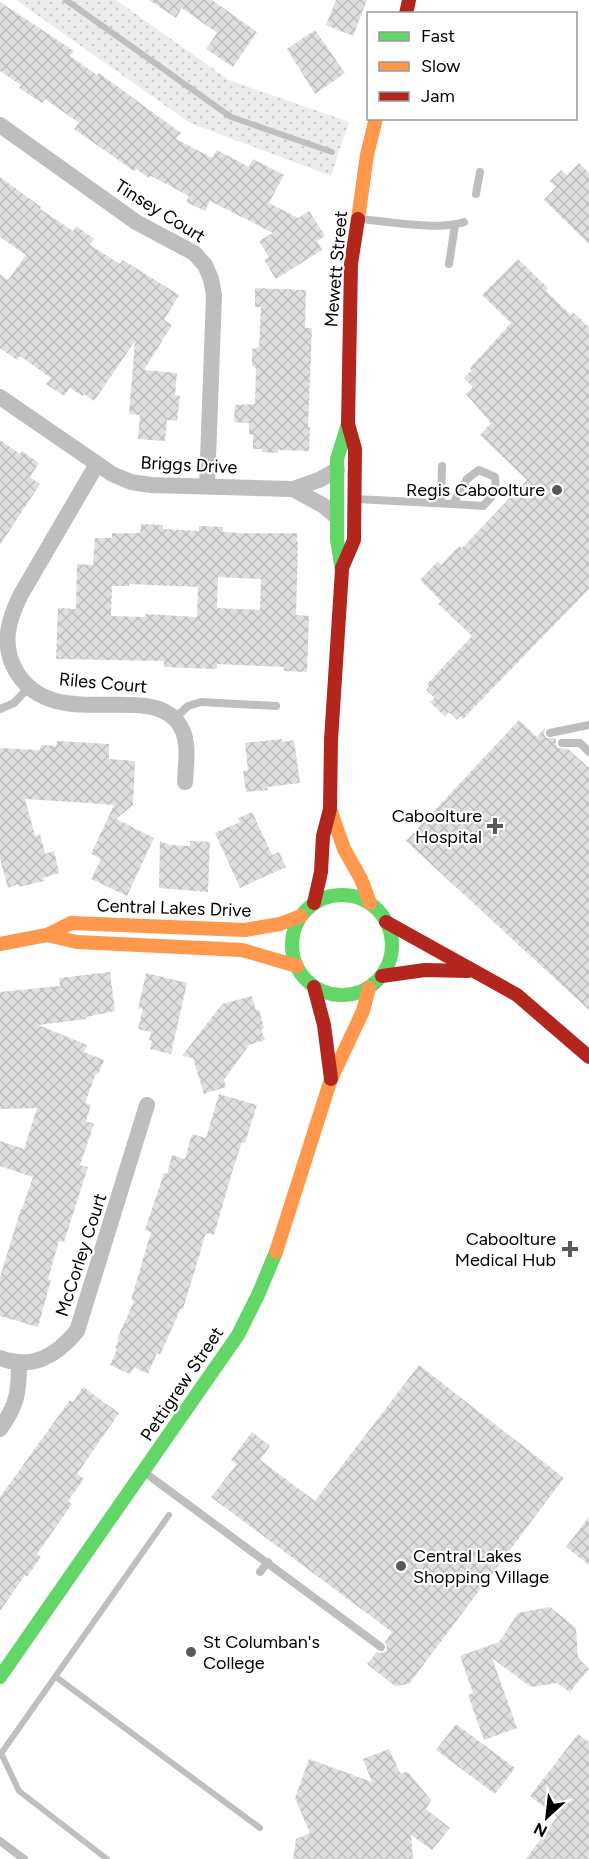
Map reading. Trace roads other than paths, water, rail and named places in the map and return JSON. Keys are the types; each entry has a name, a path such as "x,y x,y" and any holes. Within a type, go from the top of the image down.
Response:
{"main road":[{"name":"Mewett Street","path":"342,568 354,540 355,449 348,424 350,288 367,155 376,120"},
{"name":"Mewett Street","path":"314,903 321,872 322,836 330,809 331,740 342,568 337,540 337,459 348,424"},
{"name":"Mewett Street","path":"330,809 344,849 361,879 370,903"},
{"path":"342,895 357,897 380,911 391,935 392,950 389,964 382,976 369,988 356,994 327,993 314,987 297,966 292,940 295,927 301,916 314,903 327,897 342,895"},
{"name":"Central Lakes Drive","path":"0,944 46,935 72,923 245,930 280,924 301,916"},
{"path":"386,922 517,995 589,1057"},
{"name":"Central Lakes Drive","path":"46,935 77,942 242,951 297,966"},
{"path":"382,976 438,968 472,971"},
{"name":"Pettigrew Street","path":"314,987 324,1025 332,1079"},
{"name":"Pettigrew Street","path":"0,1677 238,1335 277,1249 332,1079 363,1011 369,988"}],"street":[{"name":"Tinsey Court","path":"0,125 136,222 194,253 205,266 211,279 214,295 207,486"},
{"name":"Briggs Drive","path":"0,397 112,474 131,482 151,485 293,489 319,480 337,470"},
{"name":"Riles Court","path":"98,464 12,613 7,646 10,661 29,687 56,701 74,704 151,707 175,718"},
{"name":"Briggs Drive","path":"293,489 324,506 336,516"},
{"path":"175,718 183,729 187,742 185,782"},
{"name":"McCorley Court","path":"0,1358 19,1363 51,1356 63,1347 77,1331 147,1105"},
{"path":"0,1429 14,1408 18,1395 19,1363"}],"lane":[{"path":"476,194 480,172"},
{"path":"358,219 454,225 464,222"},
{"path":"449,264 454,225"},
{"path":"441,503 442,466"},
{"path":"355,499 483,506 496,492 495,477 479,470 466,479 453,504"},
{"path":"0,709 14,702 29,687"},
{"path":"175,718 188,706 201,702 276,706"},
{"path":"550,733 589,725"},
{"path":"562,743 585,744 589,752"},
{"path":"143,1472 381,1647"},
{"path":"260,1572 268,1562"},
{"path":"0,1841 24,1859"}],"waterway":[{"path":"66,0 231,117 332,152"},
{"path":"0,1755 169,1515"},
{"path":"56,1677 260,1828"},
{"path":"1,1753 19,1791 107,1859"}],"place":[{"name":"Regis Caboolture","path":"557,490"},
{"name":"Caboolture Hospital","path":"495,826"},
{"name":"Caboolture Medical Hub","path":"570,1249"},
{"name":"Central Lakes Shopping Village","path":"401,1566"},
{"name":"St Columban's College","path":"191,1652"}]}
